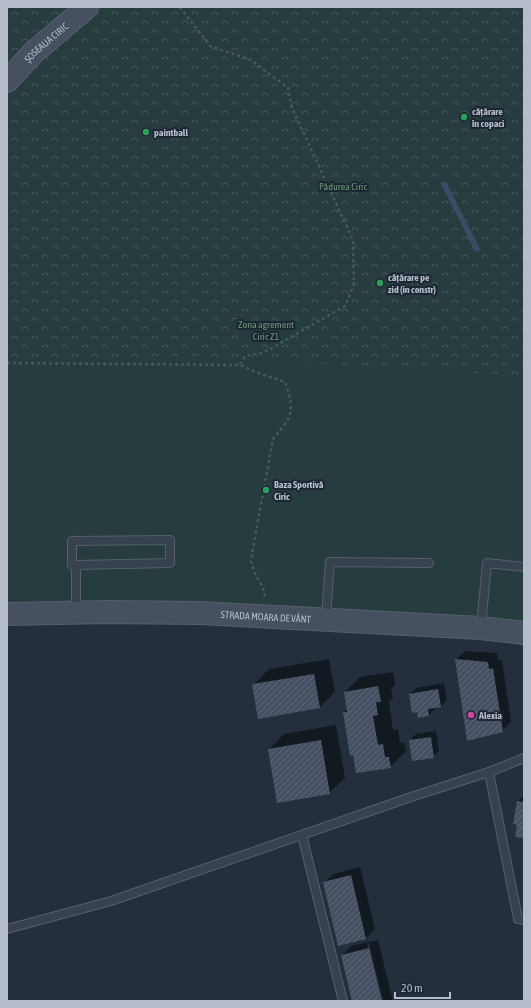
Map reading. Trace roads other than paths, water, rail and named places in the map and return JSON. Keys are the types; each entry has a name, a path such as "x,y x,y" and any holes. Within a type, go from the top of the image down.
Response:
{"main road":[{"name":"ȘOSEAUA CIRIC","path":"7,81 34,52 87,7"},
{"name":"STRADA MOARA DE VÂNT","path":"7,614 200,613 481,628 524,633"}],"lane":[{"path":"170,540 170,563 76,565 72,565 72,541 170,540"},
{"path":"326,619 330,562 429,563"},
{"path":"481,628 487,563 524,567"},
{"path":"76,565 76,613"},
{"path":"7,929 111,901 411,797 489,772 524,758"},
{"path":"489,772 518,919 524,920"},
{"path":"302,835 343,1001"}],"waterway":[{"path":"444,184 477,249"}],"place":[{"name":"cățărare în copaci","path":"464,117"},
{"name":"paintball","path":"146,132"},
{"name":"cățărare pe zid (in constr)","path":"380,283"},
{"name":"Baza Sportivă Ciric","path":"266,490"},
{"name":"Alexia","path":"471,715"}],"park label":[{"name":"Pădurea Ciric","path":"343,186"},
{"name":"Zona agrement Ciric Z1","path":"266,330"}]}
